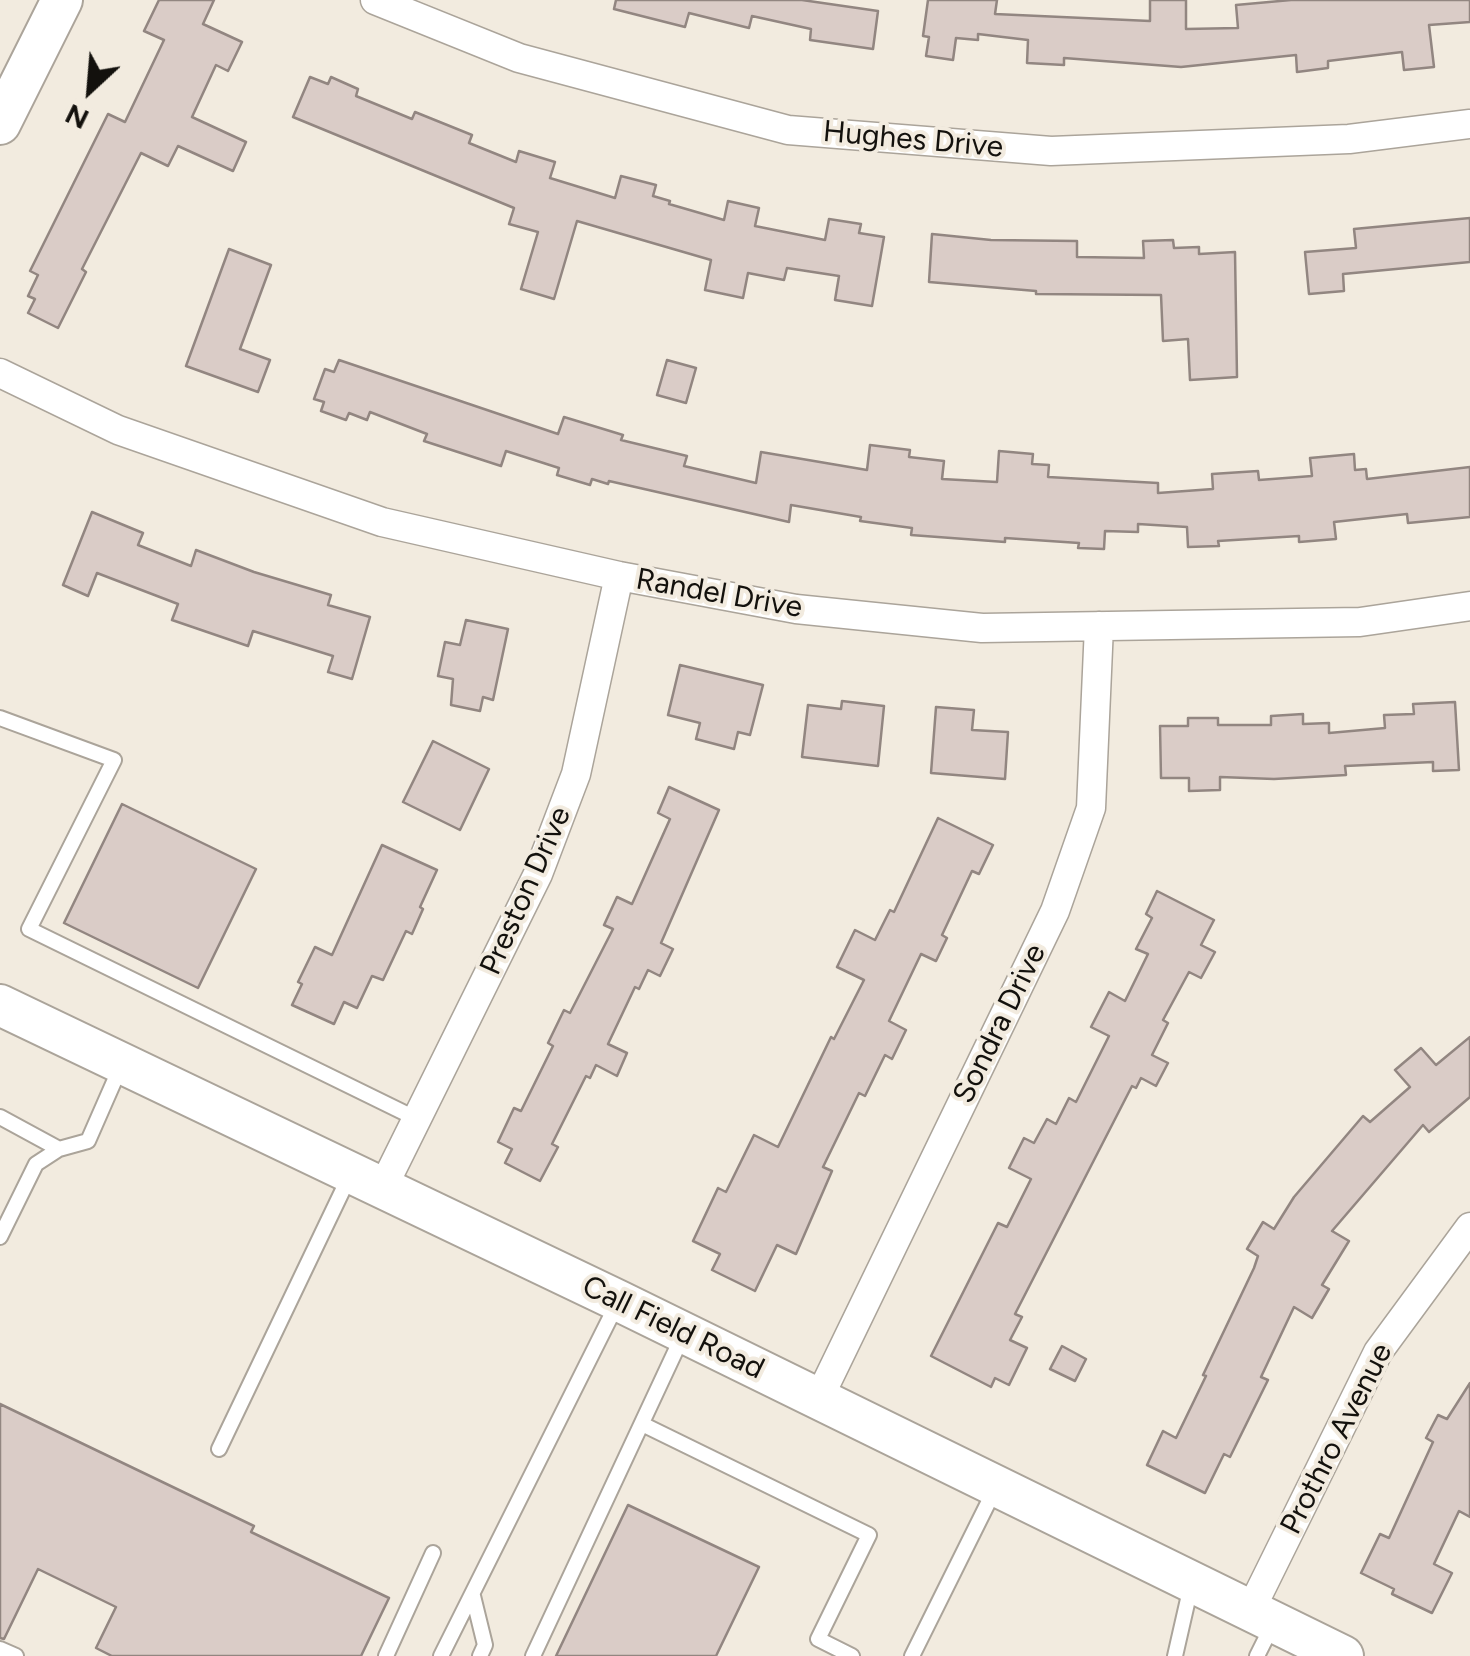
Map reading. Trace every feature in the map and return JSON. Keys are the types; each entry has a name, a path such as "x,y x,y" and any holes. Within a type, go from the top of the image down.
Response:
{"main road":[{"path":"0,124 62,0"},
{"name":"Call Field Road","path":"0,1005 1192,1580 1260,1629 1343,1656"}],"street":[{"name":"Hughes Drive","path":"375,0 519,58 788,130 1052,151 1349,139 1470,124"},
{"name":"Randel Drive","path":"0,374 118,430 382,522 619,576 796,609 982,628 1360,622 1470,606"},
{"name":"Preston Drive","path":"367,1180 417,1119 538,874 576,774 619,576"},
{"name":"Sondra Drive","path":"818,1400 1055,911 1091,808 1099,626"},
{"name":"Prothro Avenue","path":"1260,1629 1378,1352 1470,1227"}],"lane":[{"path":"2,723 114,760 29,930 417,1119"},
{"path":"0,1237 36,1164 58,1149 88,1140 122,1063"},
{"path":"0,1117 58,1149"},
{"path":"219,1450 367,1180"},
{"path":"441,1656 619,1301"},
{"path":"533,1656 684,1334"},
{"path":"642,1424 869,1536 818,1639 852,1656"},
{"path":"912,1656 996,1486"},
{"path":"386,1656 434,1553"},
{"path":"1175,1656 1192,1580"},
{"path":"474,1596 485,1646 480,1656"},
{"path":"0,1649 16,1656"}],"building":[{"path":"159,0 214,0 203,24 242,42 228,71 216,65 192,117 246,142 233,171 178,146 168,166 141,153 82,269 86,272 58,328 28,313 35,299 28,296 38,275 30,271 108,114 125,122 164,40 144,31"},
{"path":"616,0 802,0 878,11 873,49 810,40 811,29 752,16 749,28 689,13 685,27 614,9"},
{"path":"928,0 997,0 995,14 1150,21 1150,0 1186,0 1186,29 1238,28 1236,5 1291,0 1470,0 1470,22 1429,25 1434,67 1404,70 1402,52 1328,61 1328,68 1297,72 1296,55 1181,67 1064,58 1064,65 1027,63 1028,40 978,34 978,40 956,38 953,60 926,56 929,37 923,36"},
{"path":"310,77 328,84 331,77 358,89 356,96 412,119 415,112 472,135 469,143 516,162 519,151 555,162 550,178 615,198 621,176 656,185 653,196 670,201 669,204 724,220 728,201 759,208 755,226 825,240 829,219 861,224 859,233 884,237 872,306 835,300 839,276 787,268 784,280 748,273 743,298 705,290 711,260 577,221 554,299 521,289 538,232 509,224 514,208 293,117"},
{"path":"1470,218 1470,262 1343,274 1344,291 1309,294 1305,252 1356,248 1354,229"},
{"path":"932,234 991,240 1077,241 1077,257 1144,258 1143,241 1173,240 1174,248 1199,247 1199,254 1235,252 1237,377 1190,380 1188,339 1163,341 1161,295 1036,294 929,282"},
{"path":"229,249 271,265 240,349 270,360 258,392 186,366"},
{"path":"339,360 558,434 564,417 623,435 621,440 687,456 684,466 756,483 761,452 867,470 870,445 910,450 909,457 944,461 942,479 997,482 999,451 1033,454 1032,464 1049,465 1048,477 1158,483 1158,493 1213,489 1212,474 1258,471 1259,480 1312,476 1310,458 1354,454 1355,470 1366,469 1367,479 1470,467 1470,517 1408,523 1407,514 1334,522 1336,539 1299,542 1299,536 1218,541 1219,546 1188,547 1187,527 1138,524 1138,532 1105,531 1104,549 1078,548 1079,543 911,535 912,528 791,505 789,522 609,481 608,484 592,479 590,485 557,475 559,468 506,451 501,466 424,441 427,434 370,412 367,420 349,413 346,420 321,411 324,402 314,399 325,369 334,372"},
{"path":"667,360 696,368 686,403 657,395"},
{"path":"92,512 143,533 138,545 191,566 196,550 331,595 328,605 370,617 352,679 328,672 333,656 253,631 248,646 172,620 178,604 97,573 88,596 63,585"},
{"path":"466,620 508,629 493,700 483,697 480,711 451,705 453,679 438,676 445,642 460,645"},
{"path":"680,665 763,685 750,735 738,732 734,749 696,739 700,723 668,715"},
{"path":"842,701 884,706 878,766 802,757 808,705 841,709"},
{"path":"1455,702 1459,770 1433,771 1433,762 1345,766 1346,775 1220,777 1220,790 1189,791 1189,778 1161,778 1160,726 1188,726 1188,718 1218,718 1218,725 1271,725 1271,716 1303,714 1303,724 1329,723 1329,733 1385,728 1384,715 1414,714 1413,704"},
{"path":"936,707 974,710 972,730 1008,732 1005,779 931,773"},
{"path":"433,741 489,769 460,830 403,802"},
{"path":"669,787 719,810 661,943 673,949 660,976 648,970 639,989 635,987 608,1044 627,1053 617,1076 596,1065 590,1078 586,1076 552,1144 558,1147 540,1181 505,1163 512,1149 498,1142 514,1108 521,1111 553,1046 548,1043 564,1010 570,1013 613,929 604,925 617,897 632,904 670,819 658,813"},
{"path":"122,804 256,869 198,988 64,923"},
{"path":"938,818 993,845 979,874 972,871 942,935 947,938 936,961 921,954 889,1021 906,1030 892,1059 885,1055 865,1096 859,1093 823,1167 832,1171 796,1254 777,1245 755,1291 712,1270 720,1254 693,1241 718,1188 726,1192 754,1135 778,1147 831,1037 834,1039 864,980 837,967 855,930 875,940 890,910 894,912"},
{"path":"382,845 437,870 412,934 406,931 383,980 372,976 357,1008 344,1002 334,1024 292,1005 302,984 298,982 315,947 332,955"},
{"path":"1157,891 1214,920 1201,945 1215,952 1201,978 1189,972 1163,1020 1168,1023 1152,1055 1168,1063 1156,1086 1141,1078 1136,1088 1132,1086 1015,1314 1022,1317 1010,1340 1027,1348 1009,1385 995,1378 991,1387 931,1356 998,1223 1007,1227 1031,1179 1009,1168 1024,1138 1034,1143 1047,1119 1056,1124 1069,1098 1076,1102 1109,1036 1091,1027 1109,992 1125,1001 1148,954 1136,949 1152,918 1146,914"},
{"path":"1470,1037 1470,1097 1429,1132 1423,1125 1332,1231 1349,1241 1322,1285 1329,1289 1312,1318 1294,1307 1261,1377 1268,1380 1230,1457 1224,1454 1205,1493 1147,1465 1163,1431 1176,1438 1206,1376 1203,1375 1254,1268 1258,1256 1247,1249 1263,1222 1274,1229 1294,1197 1363,1116 1370,1122 1410,1087 1395,1070 1421,1048 1436,1065"},
{"path":"1062,1346 1086,1359 1075,1381 1050,1369"},
{"path":"1470,1383 1470,1517 1459,1511 1434,1564 1452,1573 1432,1613 1392,1594 1394,1589 1361,1573 1380,1534 1389,1538 1433,1442 1426,1438 1438,1415 1447,1419"},
{"path":"0,1404 254,1526 251,1532 389,1598 361,1656 112,1656 96,1648 116,1607 38,1569 4,1639 0,1638"},
{"path":"628,1505 759,1567 716,1656 556,1656"}]}
